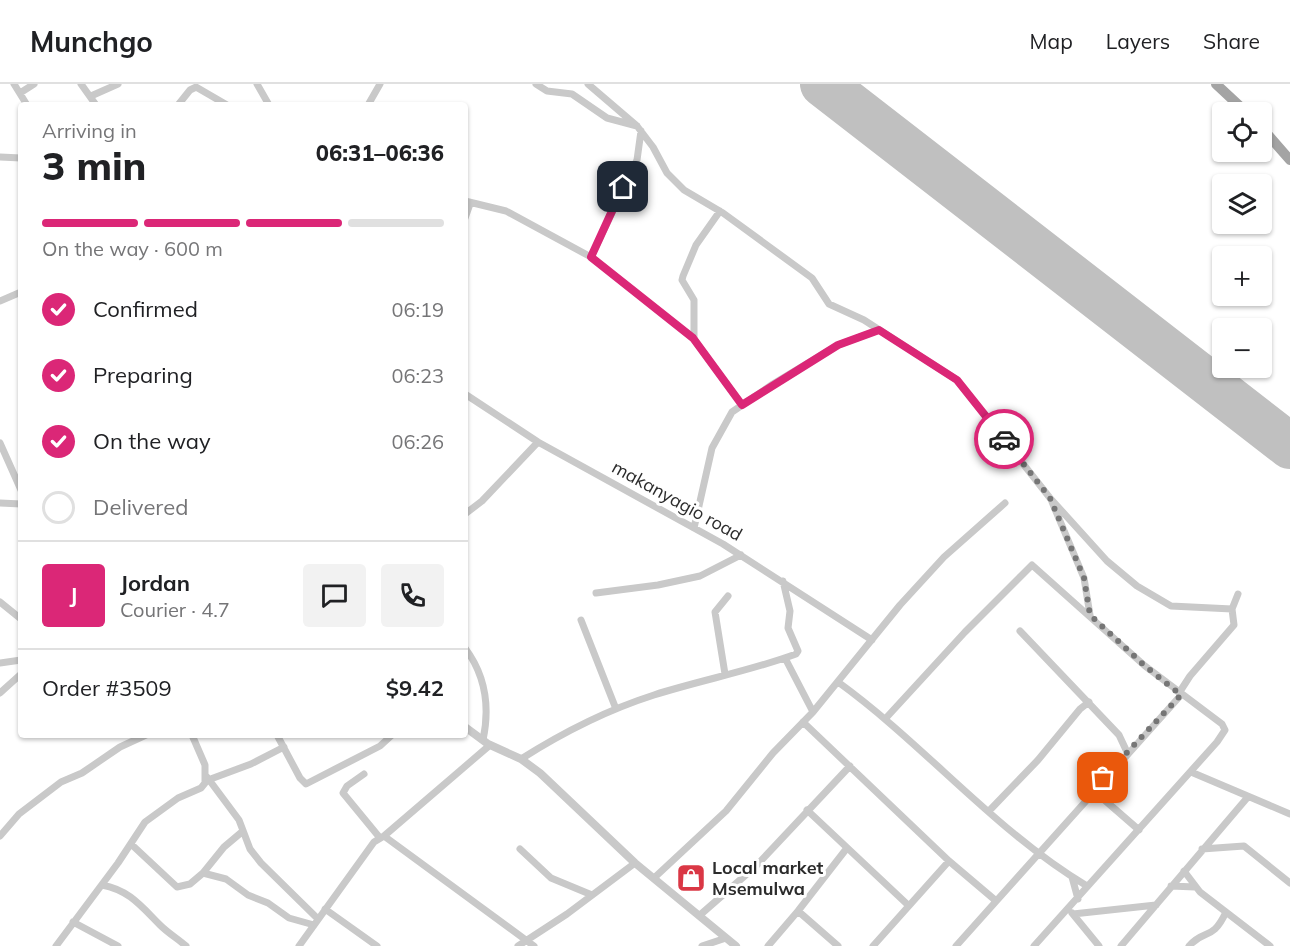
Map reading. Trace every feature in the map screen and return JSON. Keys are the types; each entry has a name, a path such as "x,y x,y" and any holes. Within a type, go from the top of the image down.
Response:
{"main road":[{"path":"1216,84 1235,102"},
{"path":"1272,139 1290,160"}],"street":[{"path":"14,84 25,102"},
{"path":"20,93 34,84"},
{"path":"81,84 94,102"},
{"path":"91,96 118,84"},
{"path":"257,84 267,102"},
{"path":"370,102 380,84"},
{"path":"536,84 547,91 572,94 607,118 639,129"},
{"path":"588,84 639,129 677,185 720,211 812,278 829,304 879,330 961,385 1050,498 1107,561 1155,599 1171,606 1188,609 1232,609"},
{"path":"180,102 190,90 196,87 222,102"},
{"path":"591,257 637,160 639,129"},
{"path":"0,157 18,159"},
{"path":"468,202 506,211 591,257 694,339 742,405"},
{"path":"694,339 694,300 682,280 696,245 720,211"},
{"path":"0,301 18,293"},
{"path":"694,528 712,448 726,421 742,405 838,345 879,330"},
{"name":"makanyagio road","path":"468,396 538,442 741,555 872,640"},
{"path":"468,512 482,501 538,442"},
{"path":"0,443 18,483"},
{"path":"1050,498 1084,578 1090,615"},
{"path":"0,503 18,504"},
{"path":"654,878 726,811 773,753 813,712 944,557 1005,503"},
{"path":"596,593 658,585 700,576 741,555"},
{"path":"886,718 1032,565 1039,568 1131,654 1180,694 1216,719 1225,730 1087,886 1071,911 1034,946"},
{"path":"521,759 616,709 725,674 785,658 798,651 788,628 790,611 783,581"},
{"path":"956,946 1180,694 1190,676 1234,625 1232,609 1238,594"},
{"path":"725,674 715,612 728,596"},
{"path":"0,602 18,617"},
{"path":"581,620 616,709"},
{"path":"1020,631 1121,738 1127,752"},
{"path":"299,946 374,842 486,743 486,695 468,652"},
{"path":"785,658 813,712"},
{"path":"0,663 18,660"},
{"path":"0,693 18,677"},
{"path":"838,682 886,718 1039,853 1087,886"},
{"path":"989,811 1038,760 1080,709 1089,702"},
{"path":"803,722 949,861 995,900"},
{"path":"468,729 486,743 521,759 540,773 635,862 736,946"},
{"path":"0,836 19,814 61,782 82,773 120,747 140,738"},
{"path":"194,738 201,752 207,779 234,813 250,849 316,922"},
{"path":"279,738 300,778 306,784 380,746 389,738"},
{"path":"56,946 102,885 145,822 178,798 201,788 207,779 251,764 284,747"},
{"path":"700,915 756,866 850,766"},
{"path":"1191,771 1247,798 1290,814"},
{"path":"364,774 347,786 343,793 382,836 534,946"},
{"path":"1093,790 1138,830"},
{"path":"1121,946 1247,798"},
{"path":"807,810 908,905"},
{"path":"131,844 177,887 190,884 203,873 224,847 243,831"},
{"path":"1202,849 1244,846 1290,883"},
{"path":"768,946 847,848"},
{"path":"520,849 551,878 592,895"},
{"path":"873,946 949,861"},
{"path":"518,946 635,862"},
{"path":"1184,871 1194,887 1270,946"},
{"path":"203,873 226,879 248,896 268,903 289,918 316,922"},
{"path":"1072,877 1078,898"},
{"path":"102,885 129,893 186,946"},
{"path":"1171,886 1194,887"},
{"path":"1071,911 1156,904"},
{"path":"325,909 377,946"},
{"path":"798,911 838,946"},
{"path":"1071,911 1099,946"},
{"path":"1189,946 1197,939 1217,930 1226,912"},
{"path":"73,922 118,946"},
{"path":"702,946 726,938"}],"runway":[{"path":"823,84 1290,446"}],"way so far":[{"path":"1004,439 1050,498 1055,508 1084,578 1090,615 1131,654 1181,695 1147,734 1103,778"}],"place":[{"name":"Local market Msemulwa","path":"691,878"}],"route":[{"path":"623,187 591,257 693,338 742,405 838,345 879,330 957,380 1004,439"}]}
